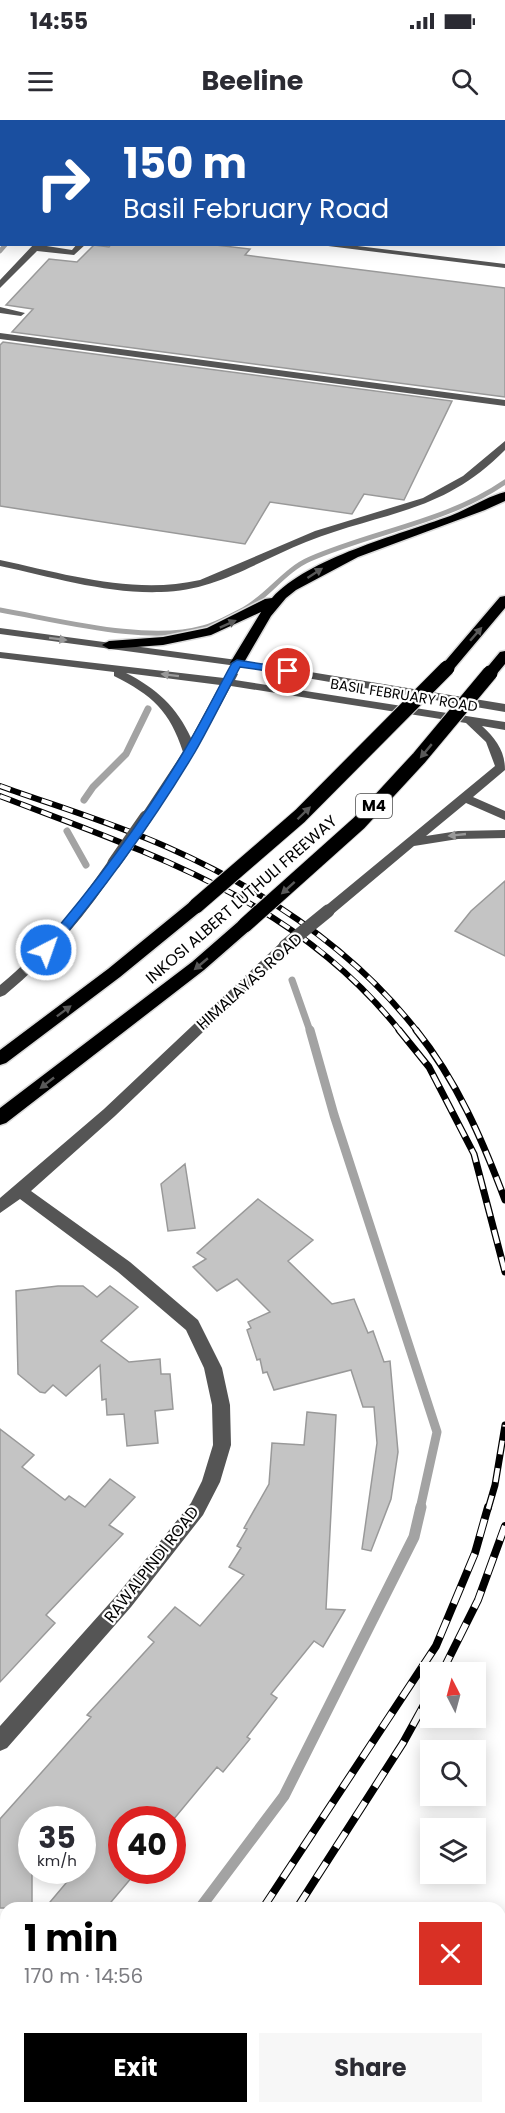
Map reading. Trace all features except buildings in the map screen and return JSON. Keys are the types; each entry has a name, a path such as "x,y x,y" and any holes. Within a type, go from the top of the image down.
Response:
{"highway":[{"path":"109,645 163,640 211,631 244,617 330,564 445,522 505,496"},
{"path":"237,663 260,621 281,595"},
{"name":"INKOSI ALBERT LUTHULI FREEWAY","path":"0,1059 114,973 196,906 308,808 447,668 505,600"},
{"name":"INKOSI ALBERT LUTHULI FREEWAY","path":"0,1118 189,973 245,926 359,823 419,758 505,655"}],"street":[{"path":"0,285 37,246 74,253 80,246"},
{"path":"333,246 505,266"},
{"path":"0,310 21,313"},
{"path":"0,336 505,403"},
{"path":"0,563 130,588 189,587 221,577 317,533 440,495 485,465 505,444"},
{"name":"BASIL FEBRUARY ROAD","path":"0,631 237,663 505,708"},
{"name":"BASIL FEBRUARY ROAD","path":"0,655 228,682 505,726"},
{"path":"0,992 33,965 84,906 189,752 237,663"},
{"path":"104,668 139,684 174,714 182,729 189,752"},
{"path":"469,720 491,741 504,765"},
{"name":"HIMALAYAS ROAD","path":"0,1207 96,1127 285,946 504,765"},
{"path":"465,798 505,816"},
{"path":"410,843 458,835 505,834"},
{"name":"RAWALPINDI ROAD","path":"0,1741 124,1601 196,1509 211,1482 222,1445 221,1405 213,1368 192,1325 124,1267 20,1191"}],"waterway":[{"path":"0,251 4,246"},
{"path":"0,610 129,632 181,632 203,628 250,606 292,570 310,559 334,549 435,517 483,496 505,482"},
{"path":"84,800 93,787 126,754 148,709"},
{"path":"67,831 86,865"},
{"path":"292,980 310,1031"},
{"path":"310,1030 334,1115 437,1432 420,1509"},
{"path":"204,1902 284,1796 414,1537 421,1507"}],"railway":[{"path":"0,786 147,838 237,882 304,924 335,948 392,1001 417,1031"},
{"path":"0,796 165,861 267,914 314,947 359,985 400,1031"},
{"path":"399,1030 429,1067 474,1154 505,1272"},
{"path":"416,1030 431,1049 467,1111 505,1200"},
{"path":"488,1509 495,1485 505,1425"},
{"path":"267,1902 436,1646 475,1553 488,1507"},
{"path":"447,1662 478,1600 505,1526"},
{"path":"301,1902 403,1743 420,1712"}],"route":[{"path":"46,950 84,906 146,817 189,752 237,663 288,671"}]}
